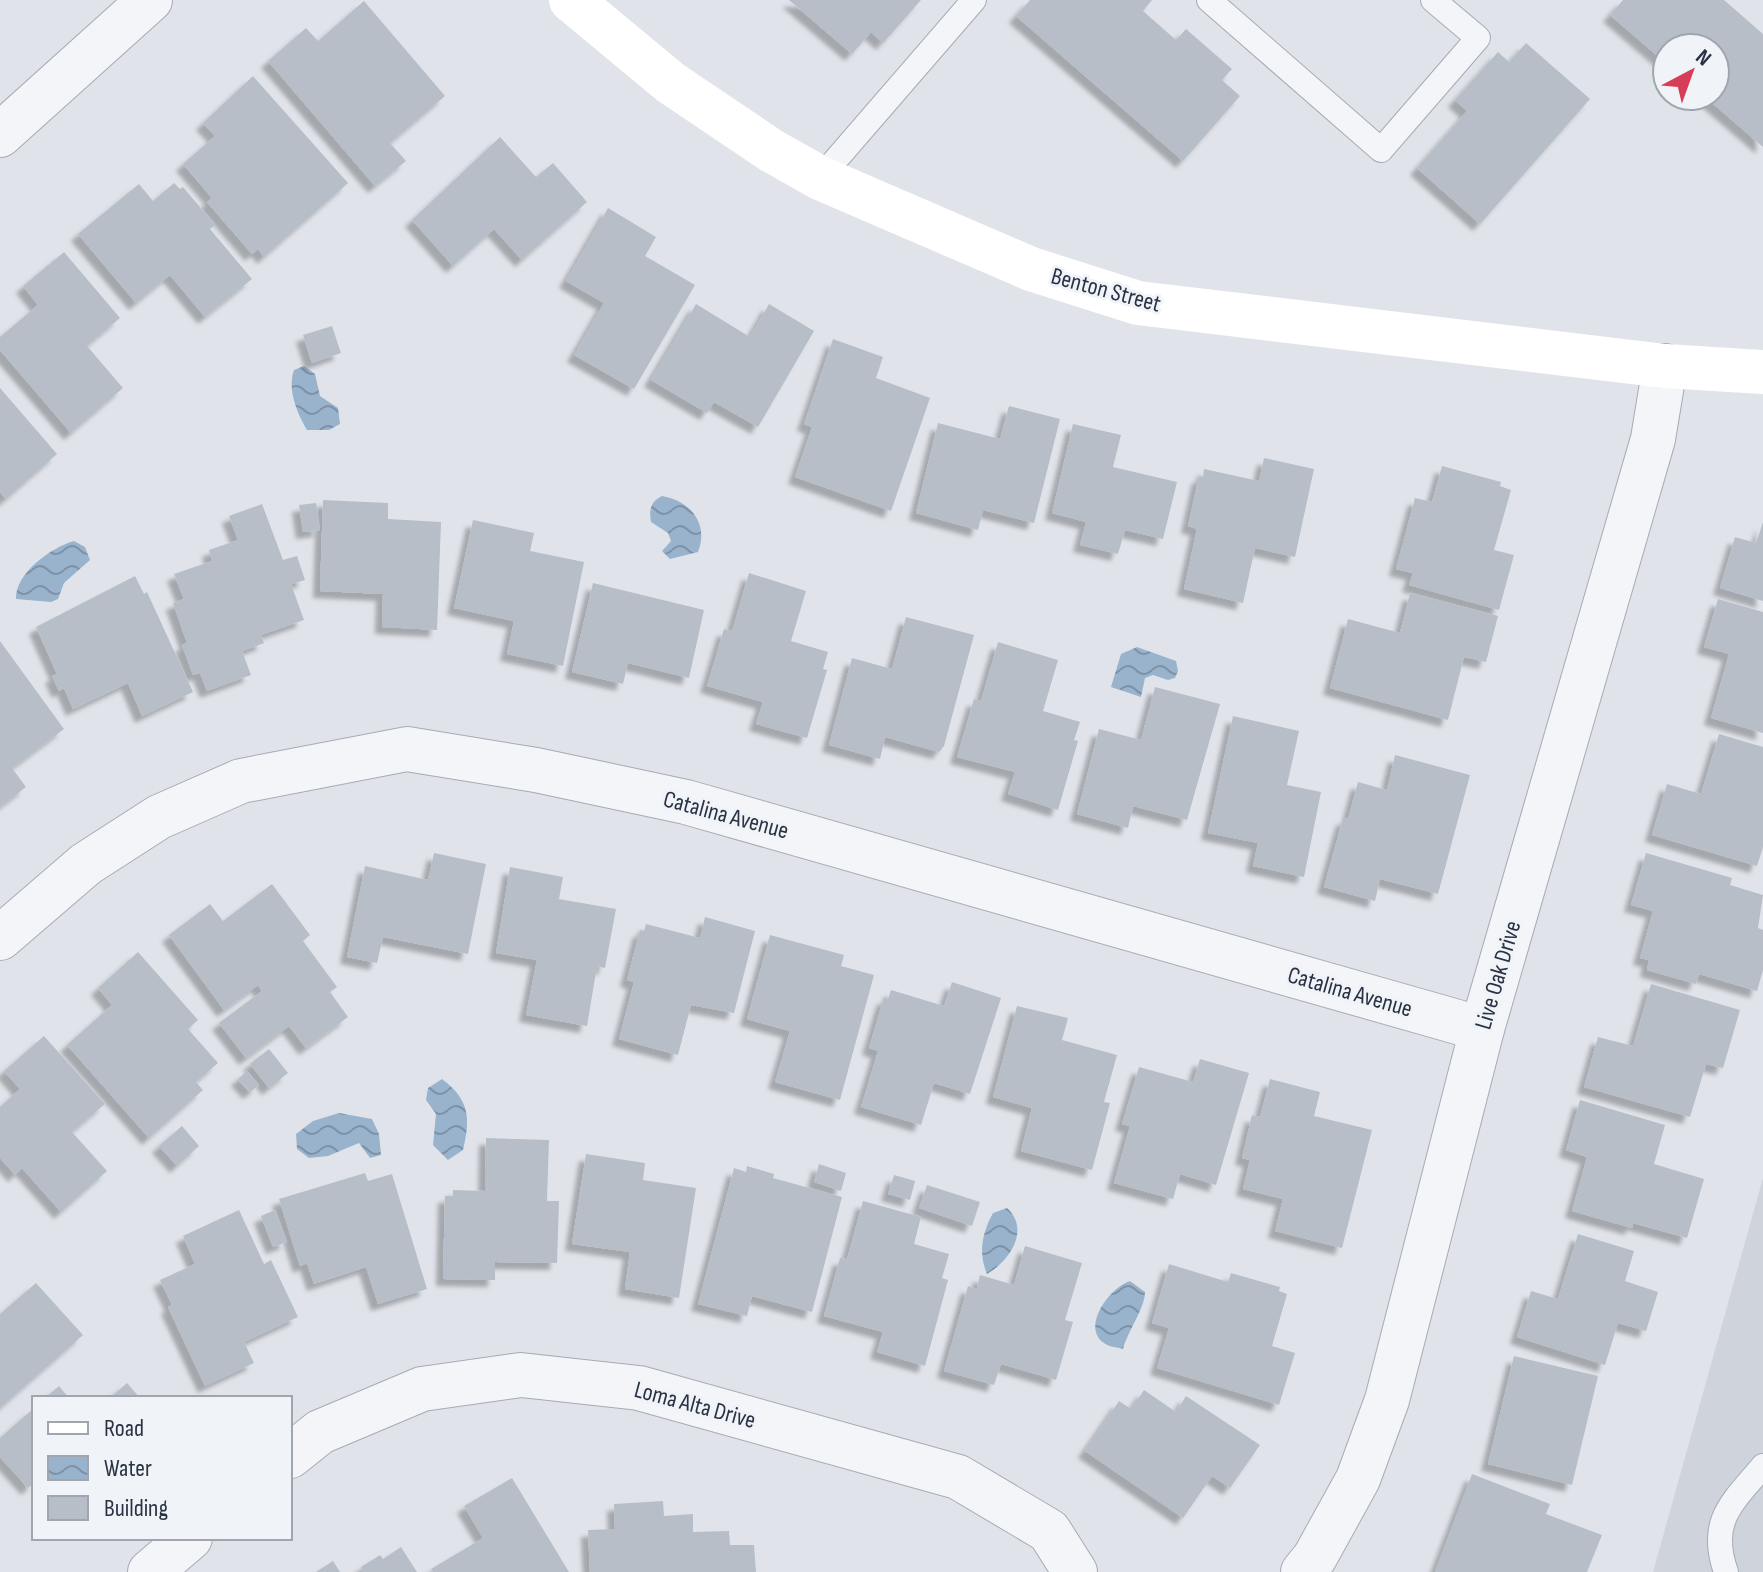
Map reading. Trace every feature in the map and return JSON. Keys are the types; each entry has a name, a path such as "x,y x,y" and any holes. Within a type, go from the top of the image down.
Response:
{"main road":[{"name":"Benton Street","path":"584,4 671,83 772,151 820,178 1031,269 1138,303 1665,366 1763,372"}],"street":[{"path":"0,135 150,0"},
{"name":"Live Oak Drive","path":"1303,1572 1358,1479 1387,1400 1482,1029 1653,439 1665,366"},
{"name":"Catalina Avenue","path":"0,938 86,864 159,817 241,781 407,749 536,770 686,802 1482,1029"},
{"name":"Loma Alta Drive","path":"292,1454 320,1432 422,1389 521,1375 639,1388 958,1477 1049,1531 1075,1572"},
{"path":"150,1572 188,1540"}],"lane":[{"path":"820,178 974,0"},
{"path":"1209,0 1381,150 1478,38 1433,0"},
{"path":"1726,1572 1720,1554 1719,1527 1728,1507 1763,1466"}],"shaded area":[{"path":"1763,1178 1763,1572 1653,1572"}],"water":[{"path":"304,366 315,374 320,396 338,408 340,424 329,430 307,430 297,409 292,393 292,377 294,370"},
{"path":"662,496 681,503 695,515 701,532 698,552 670,559 662,551 671,541 668,533 651,522 650,514 653,504"},
{"path":"74,541 85,547 90,560 64,583 58,599 51,602 16,599 17,589 36,562"},
{"path":"1137,647 1176,661 1178,671 1175,678 1168,680 1153,675 1145,678 1141,697 1111,687 1121,654"},
{"path":"442,1079 463,1102 467,1119 463,1150 448,1160 433,1145 436,1114 426,1100 428,1088"},
{"path":"339,1113 372,1119 379,1134 381,1155 370,1158 359,1143 328,1156 309,1158 297,1149 296,1134 313,1121"},
{"path":"1007,1208 1014,1217 1017,1235 1003,1261 987,1274 982,1251 986,1228 993,1213"},
{"path":"1130,1281 1145,1292 1123,1349 1104,1343 1095,1328 1106,1299"}],"building":[{"path":"789,0 921,0 883,43 871,32 852,54"},
{"path":"1030,0 1152,0 1143,11 1176,40 1186,29 1232,69 1222,80 1240,96 1183,161 1016,16"},
{"path":"1623,0 1724,0 1763,34 1763,147 1723,112 1731,112 1731,32 1651,32 1651,50 1610,15"},
{"path":"364,1 445,96 390,143 406,161 375,186 268,61 306,28 318,41"},
{"path":"1526,43 1590,99 1480,224 1417,168 1467,111 1455,100 1498,52 1509,62"},
{"path":"253,76 348,183 264,257 258,249 252,254 207,202 212,198 183,164 215,136 203,123"},
{"path":"500,137 536,177 553,163 587,202 522,260 494,229 453,266 412,220"},
{"path":"174,183 180,189 183,187 215,225 210,229 252,279 205,317 170,275 136,303 78,234 139,184 153,201"},
{"path":"608,208 656,237 645,256 695,285 634,389 574,355 604,303 566,281"},
{"path":"64,252 120,318 87,346 123,388 71,433 0,350 0,337 38,305 23,286"},
{"path":"696,304 750,337 769,304 814,331 758,427 714,402 707,413 651,380"},
{"path":"332,326 341,353 312,363 303,335"},
{"path":"833,339 883,357 876,378 930,398 891,511 795,477 812,427 804,424"},
{"path":"0,388 57,454 6,499 0,492"},
{"path":"1009,406 1060,419 1034,523 983,510 978,530 916,513 938,423 1000,439"},
{"path":"1073,424 1121,435 1113,467 1177,482 1163,539 1125,530 1118,554 1080,545 1086,522 1052,513"},
{"path":"1264,458 1314,469 1295,557 1255,548 1243,603 1184,589 1197,529 1188,526 1199,476 1203,477 1204,469 1259,481"},
{"path":"1442,466 1501,482 1500,486 1511,490 1494,550 1514,555 1499,610 1409,585 1413,573 1396,569 1415,498 1432,502"},
{"path":"323,500 388,503 388,519 441,522 437,630 382,627 383,594 320,591"},
{"path":"316,503 320,530 303,532 299,505"},
{"path":"262,504 283,560 297,556 305,580 291,584 304,620 261,635 264,643 242,651 251,675 207,691 200,673 193,675 182,645 187,643 173,603 184,599 174,574 212,561 209,550 238,540 229,516"},
{"path":"473,520 534,533 530,551 584,562 563,666 507,654 514,621 454,608"},
{"path":"1763,522 1763,601 1720,588 1735,537 1756,543"},
{"path":"749,573 806,591 791,641 828,652 823,669 827,670 807,738 756,724 763,702 707,686 724,629 732,631"},
{"path":"135,576 144,594 147,592 193,692 142,716 128,683 73,709 64,688 59,691 52,676 57,674 36,627"},
{"path":"593,583 704,610 689,678 628,663 623,684 572,672"},
{"path":"1410,593 1498,616 1486,662 1464,657 1448,720 1330,688 1348,619 1400,633"},
{"path":"1718,599 1763,612 1763,733 1711,718 1729,654 1704,647"},
{"path":"906,617 974,635 944,746 939,752 885,737 880,759 829,745 852,658 892,669"},
{"path":"0,641 64,729 12,768 26,787 0,807"},
{"path":"998,642 1058,660 1043,711 1080,722 1074,740 1078,741 1058,810 1008,794 1015,772 957,757 974,699 981,701"},
{"path":"1155,687 1220,704 1187,820 1133,806 1128,828 1077,814 1099,729 1141,740"},
{"path":"1233,716 1299,731 1287,785 1321,792 1304,877 1253,866 1258,843 1208,833"},
{"path":"1719,734 1763,747 1763,847 1757,866 1652,835 1667,784 1701,794"},
{"path":"1395,755 1470,775 1438,894 1380,879 1375,901 1324,887 1343,818 1348,819 1358,782 1387,790"},
{"path":"434,853 486,864 468,954 383,937 377,963 347,957 365,866 428,880"},
{"path":"1646,853 1732,878 1730,885 1763,895 1758,928 1763,930 1763,970 1757,991 1699,974 1696,984 1647,970 1649,960 1640,958 1653,911 1631,905"},
{"path":"510,867 563,877 559,899 616,909 605,968 597,966 587,1026 526,1015 537,960 496,953"},
{"path":"272,884 310,935 303,941 337,987 330,992 348,1017 306,1048 289,1026 246,1058 219,1023 262,991 258,985 224,1010 169,935 210,904 223,921"},
{"path":"705,917 755,931 734,1013 691,1005 678,1055 619,1039 634,982 627,980 640,930 644,931 646,924 700,938"},
{"path":"770,935 844,955 841,966 874,975 840,1100 775,1082 790,1031 747,1019"},
{"path":"138,952 198,1020 188,1029 218,1063 196,1082 203,1090 149,1138 67,1045 112,1005 98,988"},
{"path":"952,982 1001,998 970,1094 934,1083 921,1125 861,1107 878,1051 869,1048 884,997 888,999 891,990 944,1006"},
{"path":"1651,984 1740,1010 1723,1068 1706,1064 1690,1117 1584,1087 1598,1037 1633,1046"},
{"path":"1017,1006 1068,1018 1062,1040 1117,1055 1104,1102 1110,1103 1092,1170 1021,1151 1032,1108 993,1097"},
{"path":"44,1036 105,1104 72,1132 107,1171 61,1212 22,1168 15,1175 0,1158 0,1107 20,1089 4,1071"},
{"path":"269,1049 288,1073 269,1088 250,1064"},
{"path":"1200,1059 1249,1073 1216,1185 1180,1174 1173,1199 1114,1183 1130,1126 1122,1124 1139,1067 1193,1082"},
{"path":"247,1071 259,1085 250,1092 238,1079"},
{"path":"1270,1079 1320,1092 1314,1116 1372,1130 1342,1248 1275,1231 1283,1199 1243,1189 1250,1160 1242,1158 1252,1115 1260,1117"},
{"path":"1580,1100 1665,1125 1654,1164 1704,1179 1687,1238 1633,1223 1632,1228 1572,1211 1587,1157 1566,1150"},
{"path":"182,1126 199,1146 177,1166 159,1146"},
{"path":"486,1138 549,1140 547,1201 559,1201 557,1263 495,1262 495,1280 443,1279 445,1196 453,1196 453,1190 485,1191"},
{"path":"586,1154 645,1163 643,1180 696,1188 679,1298 625,1289 630,1252 572,1244"},
{"path":"819,1164 846,1173 841,1191 814,1182"},
{"path":"747,1166 774,1174 773,1178 842,1197 812,1312 752,1296 747,1316 698,1304 734,1168 746,1172"},
{"path":"365,1173 368,1181 392,1174 427,1289 378,1304 366,1267 314,1284 307,1263 300,1266 279,1199"},
{"path":"894,1175 915,1181 910,1200 888,1194"},
{"path":"927,1185 980,1202 972,1226 919,1208"},
{"path":"863,1201 921,1217 914,1244 949,1254 942,1278 948,1280 925,1366 877,1352 883,1332 824,1316 840,1258 847,1259"},
{"path":"239,1210 264,1264 271,1260 298,1317 244,1342 254,1363 205,1386 168,1307 172,1305 160,1280 195,1264 183,1236"},
{"path":"275,1210 287,1242 273,1247 261,1216"},
{"path":"1578,1234 1634,1251 1625,1281 1658,1292 1646,1331 1618,1323 1605,1365 1517,1337 1531,1291 1558,1299"},
{"path":"1025,1246 1082,1263 1065,1320 1073,1322 1056,1380 1001,1364 994,1385 944,1371 968,1286 977,1289 980,1275 1014,1285"},
{"path":"1169,1264 1228,1282 1231,1273 1280,1287 1279,1291 1287,1294 1272,1346 1295,1353 1279,1405 1157,1368 1169,1328 1152,1323"},
{"path":"36,1283 83,1335 0,1408 0,1314"},
{"path":"1514,1356 1598,1376 1572,1485 1488,1464"},
{"path":"127,1383 138,1396 112,1396"},
{"path":"59,1386 67,1396 47,1396"},
{"path":"1144,1390 1176,1412 1186,1396 1260,1445 1230,1488 1212,1476 1183,1518 1085,1451 1119,1401 1131,1409"},
{"path":"32,1410 32,1485 28,1488 0,1457 0,1438"},
{"path":"1472,1474 1550,1504 1546,1514 1602,1535 1587,1572 1435,1572"},
{"path":"512,1478 569,1572 433,1572 431,1569 483,1538 464,1506"},
{"path":"663,1501 664,1516 693,1514 693,1532 729,1531 730,1545 754,1545 756,1572 590,1572 588,1530 615,1529 614,1504"},
{"path":"401,1547 417,1572 363,1572 361,1567 380,1555 383,1559"},
{"path":"333,1561 340,1572 316,1572"}]}
